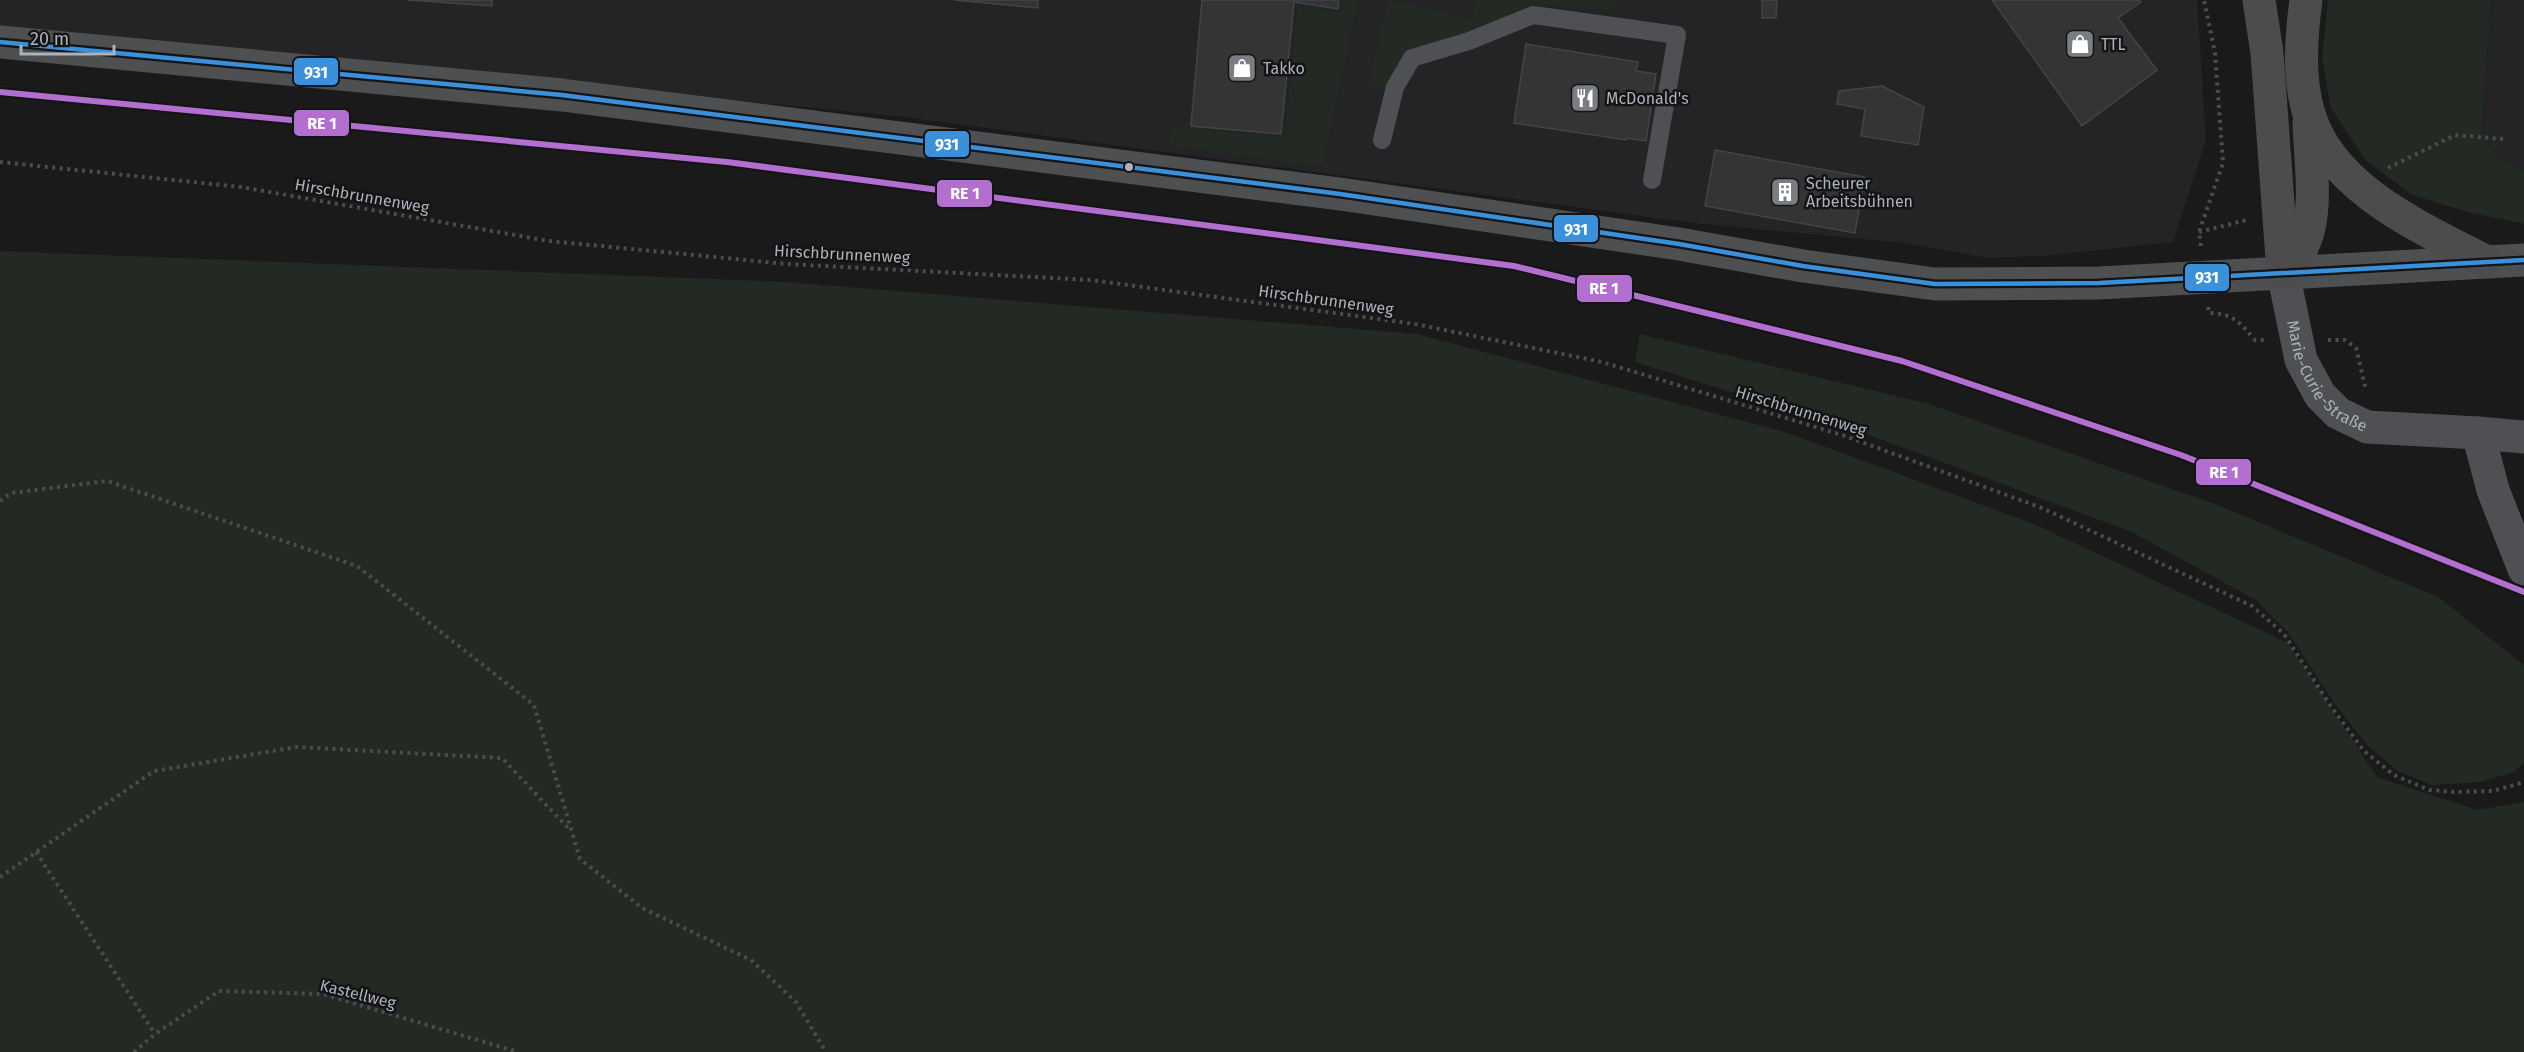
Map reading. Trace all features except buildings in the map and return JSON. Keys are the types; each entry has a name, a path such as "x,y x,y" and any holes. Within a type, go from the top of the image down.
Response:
{"highway":[{"path":"2259,0 2266,52 2283,272"},
{"path":"2283,272 2299,252 2309,229 2311,200 2309,115 2301,38 2306,0"},
{"path":"2309,115 2325,148 2341,167 2381,203 2485,261"}],"street":[{"path":"0,42 562,95 1340,194 1678,244 1815,268 1935,284 2099,283 2524,260"},
{"name":"Marie-Curie-Straße","path":"2283,272 2301,360 2320,395 2338,413 2367,427 2524,437"},
{"path":"2478,433 2493,490 2524,569"}],"lane":[{"path":"1382,140 1395,87 1412,58 1469,41 1533,15 1677,35 1652,180"}],"path":[{"path":"2204,0 2214,54 2223,163 2199,232 2209,313 2224,313 2236,320 2255,340 2345,340 2356,348 2367,396"},
{"name":"Hirschbrunnenweg","path":"0,162 241,187 549,241 787,264 1091,280 1415,324 1602,362 1845,436 2042,508 2252,606 2284,634 2332,708 2364,751 2394,775 2428,790 2454,792 2493,791 2524,782"},
{"path":"0,501 11,493 107,481 357,566 534,705 580,859 642,908 751,960 796,1002 826,1052"},
{"path":"0,877 154,771 296,747 502,758 570,831"},
{"path":"36,852 155,1034"},
{"name":"Kastellweg","path":"134,1052 155,1034 219,991 323,994 518,1052"}],"shaded area":[{"path":"0,0 2197,0 2206,140 2173,242 2043,256 1987,258 1906,243 1702,224 896,116 0,29"},
{"path":"1343,0 1358,0 1322,167 1169,145 1171,127 1285,137 1297,6 1340,12"},
{"path":"1388,0 1472,19 1476,0 1617,0 1615,11 1534,4 1462,36 1405,53 1386,89 1368,86"},
{"path":"2328,0 2491,0 2482,131 2493,152 2506,164 2524,170 2524,224 2468,212 2412,195 2366,161 2331,108 2322,59"},
{"path":"2491,0 2524,0 2524,170 2506,164 2493,152 2482,131"},
{"path":"0,251 787,282 1417,334 1788,433 2034,524 2288,643 2377,777 2477,810 2524,802 2524,1052 0,1052"},
{"path":"1640,334 1929,404 2215,504 2438,597 2524,665 2524,763 2514,772 2480,782 2432,785 2398,771 2368,746 2337,707 2287,631 2256,600 2132,532 1869,435 1635,362"}],"transit line":[{"name":"931","path":"0,42 562,95 1340,194 1679,244 1803,266 1935,284 2099,283 2524,260"},
{"path":"0,92 727,162 1514,266 1902,361 2181,455 2524,592"}],"place":[{"name":"TTL","path":"2080,44"},
{"name":"Takko","path":"1242,68"},
{"name":"McDonald's","path":"1585,98"},
{"name":"Scheurer Arbeitsbühnen","path":"1785,192"}]}
